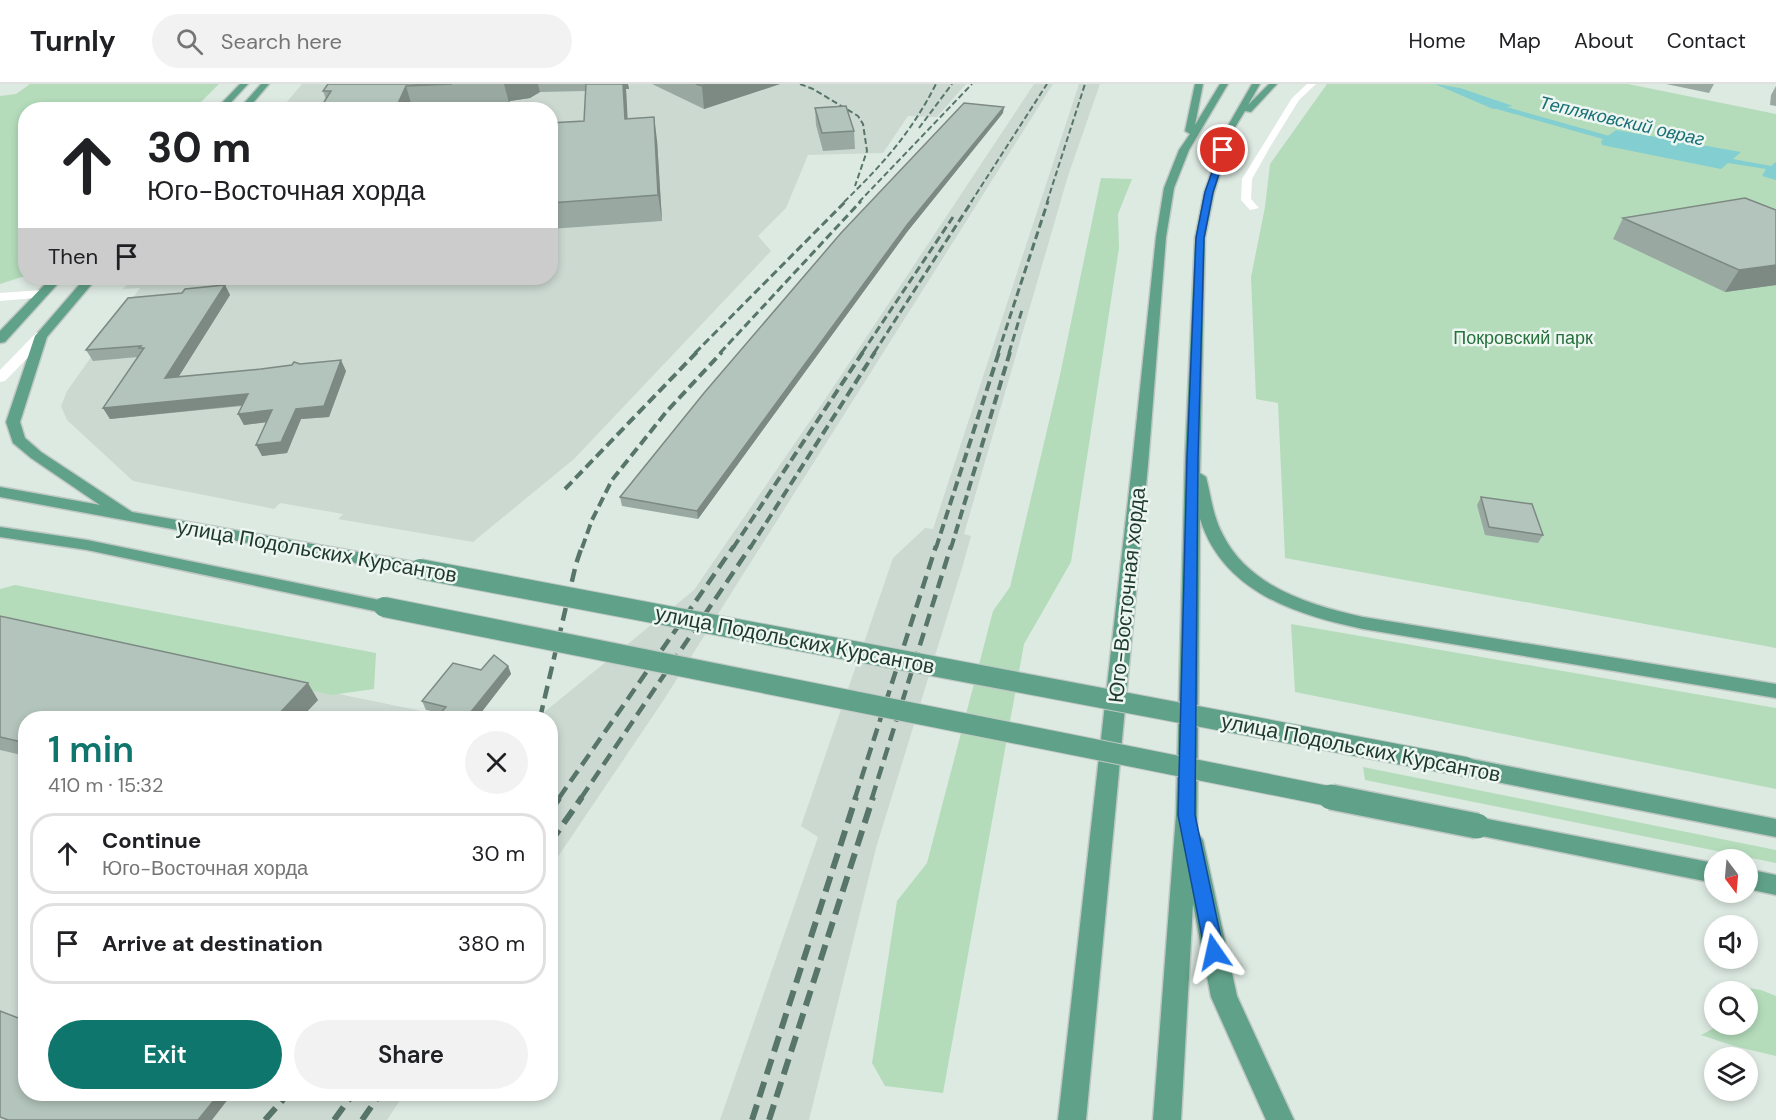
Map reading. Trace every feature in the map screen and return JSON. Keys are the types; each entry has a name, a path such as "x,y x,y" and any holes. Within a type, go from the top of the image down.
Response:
{"main road":[{"path":"227,102 244,84"},
{"path":"249,102 265,84"},
{"path":"1184,150 1197,102 1198,84"},
{"name":"Юго-Восточная хорда","path":"1072,1120 1140,465 1161,237 1169,188 1184,150 1224,84"},
{"path":"1167,1120 1186,815 1200,238 1209,192 1230,129 1256,84"},
{"path":"1230,129 1273,84"},
{"path":"0,338 50,285"},
{"name":"улица Подольских Курсантов","path":"86,285 41,336 13,422 18,440 36,455 124,514 1466,767 1776,828"},
{"path":"1193,458 1214,535 1225,552 1262,587 1290,603 1324,615 1363,623 1776,691"},
{"path":"0,492 124,514"},
{"name":"улица Подольских Курсантов","path":"4,533 87,545 384,607 1704,871"},
{"path":"1186,815 1224,997 1280,1120"},
{"path":"1758,881 1776,885"}],"street":[{"path":"1254,207 1246,200 1247,179 1296,98 1312,84"},
{"path":"0,297 42,294"},
{"path":"0,378 41,336"}],"shaded area":[{"path":"302,84 966,84 937,117 908,116 883,153 808,155 786,208 758,236 771,251 574,459 473,542 338,519 343,514 280,503 274,509 133,481 67,420 61,406 67,391 140,288 123,289 127,285 558,285 558,102 287,102"},
{"path":"1034,84 1053,84 663,701 558,857 558,711 546,711 694,590 830,392"},
{"path":"1079,84 1100,84 1068,176 964,534 971,536 876,848 809,1120 720,1120 818,837 801,826 893,558 925,528 933,529"},
{"path":"0,625 422,711 18,711 18,1101 399,1101 387,1120 0,1120"}],"green space":[{"path":"30,84 219,84 201,102 18,102 18,278 0,284 0,96 16,94"},
{"name":"Покровский парк","path":"1327,84 1628,84 1776,114 1776,648 1285,558 1278,403 1256,399 1251,277 1265,207 1270,164"},
{"path":"1101,178 1132,179 1118,214 1119,248 1071,562 1024,644 943,1093 885,1086 872,1063 897,901 927,863 993,611 1010,587 1060,375"},
{"path":"15,585 376,653 374,689 331,695 0,615 0,589"},
{"path":"1291,624 1776,708 1776,789 1295,692"},
{"path":"1363,767 1776,850 1776,863 1758,859 1758,849 1707,849 1365,780"},
{"path":"1758,990 1776,996 1776,1056 1758,1052 1758,1047 1738,1047 1701,1035 1758,1035"}],"water":[{"path":"1435,84 1460,88 1513,106 1493,109"},
{"path":"1616,130 1741,152 1733,159 1771,166 1776,162 1776,180 1762,176 1766,169 1728,163 1721,169 1602,145 1601,141"}],"building":[{"path":"328,84 452,84 406,86 399,102 324,102 331,91 323,91"},
{"path":"586,84 623,84 625,119 654,117 658,195 558,202 558,123 584,121"},
{"path":"964,103 1004,107 907,225 697,511 620,497 704,393 841,233"},
{"path":"846,106 854,131 822,133 815,108"},
{"path":"1745,198 1776,210 1776,265 1739,270 1623,218"},
{"path":"225,285 165,378 261,369 292,365 294,362 300,364 341,360 324,406 296,409 281,442 256,445 272,410 238,414 248,394 103,408 144,348 139,348 141,346 86,350 128,298 182,293 185,289"},
{"path":"1481,497 1532,504 1543,535 1489,527"},
{"path":"0,616 308,683 282,711 18,711 18,741 0,737"},
{"path":"494,655 508,666 472,711 442,711 446,707 422,701 453,663 481,670"},
{"path":"0,1011 18,1018 18,1101 213,1101 198,1120 8,1120 0,1117"}],"waterway":[{"name":"Тепляковский овраг","path":"1491,105 1615,140"}],"railway":[{"path":"800,84 813,89 858,116 863,124 867,151 855,186"},
{"path":"844,202 906,133 936,84"},
{"path":"919,128 952,84"},
{"path":"859,202 972,84"},
{"path":"971,202 1047,84"},
{"path":"1047,202 1085,84"},
{"path":"695,353 846,201"},
{"path":"720,353 861,201"},
{"path":"874,353 972,201"},
{"path":"998,353 1048,201"},
{"path":"862,353 953,217"},
{"path":"1009,353 1022,310"},
{"path":"565,489 697,352"},
{"path":"582,548 592,520 612,480 667,411 722,352"},
{"path":"733,548 863,352"},
{"path":"750,548 875,352"},
{"path":"936,548 999,352"},
{"path":"951,548 1010,352"},
{"path":"542,711 582,546"},
{"path":"559,798 734,546"},
{"path":"581,798 751,546"},
{"path":"855,798 936,546"},
{"path":"872,798 951,546"},
{"path":"558,832 582,797"},
{"path":"752,1120 856,797"},
{"path":"769,1120 873,797"},
{"path":"265,1120 282,1101"},
{"path":"334,1120 348,1101"},
{"path":"362,1120 375,1101"}],"route":[{"path":"1214,952 1186,815 1200,238 1209,192 1223,150"}]}
